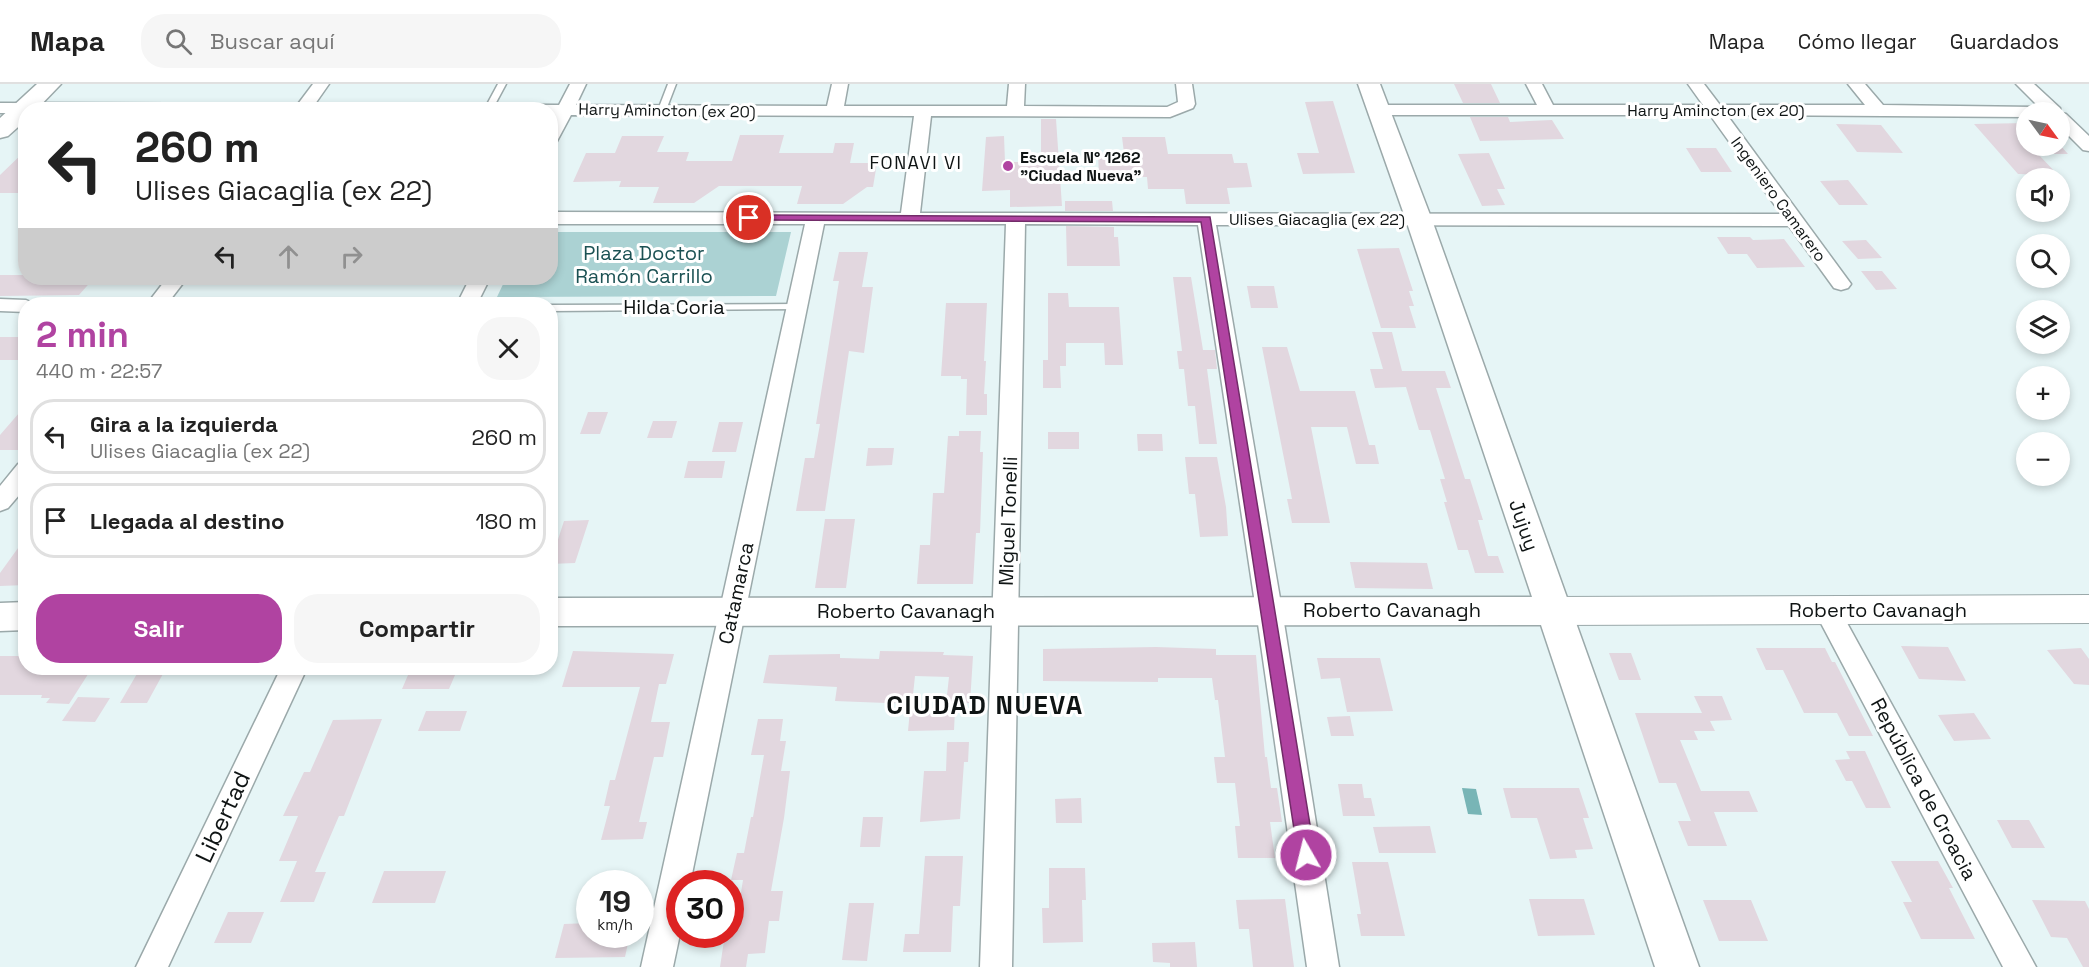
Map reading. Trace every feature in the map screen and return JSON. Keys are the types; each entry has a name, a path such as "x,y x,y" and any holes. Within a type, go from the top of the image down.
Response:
{"main road":[{"path":"39,102 50,84"},
{"path":"45,102 67,84"},
{"name":"Jujuy","path":"1369,84 1419,220 1677,967"},
{"path":"0,131 18,121"},
{"path":"0,147 18,128"},
{"name":"Roberto Cavanagh","path":"558,612 1553,611"},
{"path":"0,616 18,616"}],"street":[{"path":"307,102 321,84"},
{"path":"558,124 578,84"},
{"path":"834,112 840,84"},
{"path":"1015,112 1017,84"},
{"name":"Harry Amincton (ex 20)","path":"558,109 923,113 1170,112 1187,104 1184,84"},
{"path":"1534,84 1547,109"},
{"name":"Ingeniero Camarero","path":"1696,84 1841,284"},
{"path":"1856,84 1878,110"},
{"path":"2024,84 2043,102"},
{"name":"Harry Amincton (ex 20)","path":"0,108 18,110"},
{"name":"Harry Amincton (ex 20)","path":"1378,110 2016,112"},
{"path":"910,219 923,113"},
{"path":"2070,128 2089,146"},
{"name":"Ulises Giacaglia (ex 22)","path":"558,218 1795,220"},
{"name":"Catamarca","path":"657,967 816,218"},
{"name":"Miguel Tonelli","path":"996,967 1016,219"},
{"path":"1206,219 1269,610 1323,967"},
{"path":"162,297 172,285"},
{"path":"0,305 18,306"},
{"path":"0,502 18,480"},
{"name":"Roberto Cavanagh","path":"1553,611 2089,609"},
{"name":"República de Croacia","path":"1827,610 2020,967"},
{"name":"Libertad","path":"152,967 291,675"}],"lane":[{"path":"492,102 502,84"},
{"path":"662,110 672,84"},
{"name":"Hilda Coria","path":"558,308 798,307"}],"green space":[{"name":"Plaza Doctor Ramón Carrillo","path":"558,232 791,232 776,296 497,297 503,285 558,285"}],"shaded area":[{"path":"1462,788 1476,789 1482,815 1468,814"}],"building":[{"path":"1454,84 1491,84 1500,103 1463,103"},
{"path":"1333,101 1355,173 1303,174 1297,153 1319,153 1305,102"},
{"path":"1470,117 1508,117 1510,122 1552,120 1564,139 1480,141"},
{"path":"1041,119 1056,119 1062,206 1010,207 1010,190 982,191 986,137 1004,136 1005,162 1041,162"},
{"path":"2016,123 2016,156 2040,156 2051,168 2016,168 2016,172 1974,124"},
{"path":"1836,124 1881,125 1903,153 1857,152"},
{"path":"740,135 784,135 779,153 833,153 835,143 854,143 850,163 877,163 873,187 867,187 843,204 797,204 802,186 719,186 694,203 653,203 659,187 619,187 621,181 573,182 586,153 615,153 622,136 664,136 657,152 689,152 686,161 732,161"},
{"path":"1122,137 1165,137 1168,154 1232,154 1234,163 1247,163 1252,187 1227,188 1230,204 1186,204 1184,189 1148,189 1147,177 1099,177 1098,153 1124,153"},
{"path":"1686,148 1716,148 1732,172 1701,172"},
{"path":"1489,153 1505,189 1497,189 1505,205 1482,206 1458,154"},
{"path":"18,158 18,193 0,193 0,175"},
{"path":"1848,180 1868,205 1839,205 1820,181"},
{"path":"1065,201 1112,201 1113,211 1065,211"},
{"path":"1066,226 1114,227 1114,237 1118,237 1120,266 1067,266"},
{"path":"1717,237 1750,237 1753,240 1784,239 1805,267 1757,268 1747,254 1728,254"},
{"path":"1866,240 1882,258 1858,259 1842,241"},
{"path":"1399,248 1413,291 1409,291 1414,306 1409,306 1416,328 1381,328 1357,249"},
{"path":"839,252 868,252 862,287 873,287 864,353 849,351 825,511 796,511 805,458 814,458 820,424 816,424 839,281 833,281"},
{"path":"1861,271 1882,271 1897,289 1876,290"},
{"path":"0,275 18,275 18,285 88,285 79,295 0,296"},
{"path":"1173,277 1191,277 1203,350 1215,350 1217,369 1207,369 1217,444 1199,444 1195,406 1188,406 1184,369 1179,369 1177,351 1182,351"},
{"path":"1247,286 1274,286 1278,308 1251,308"},
{"path":"1048,293 1068,293 1069,307 1119,307 1123,365 1105,365 1104,343 1066,343 1066,366 1060,366 1061,388 1043,388 1043,360 1048,360"},
{"path":"946,303 987,303 984,394 987,394 987,415 966,415 967,379 961,379 961,376 941,376"},
{"path":"1372,332 1392,332 1402,371 1445,371 1451,388 1436,388 1465,479 1470,479 1483,520 1478,520 1488,556 1498,556 1504,573 1475,573 1468,550 1458,550 1444,502 1447,502 1440,479 1445,479 1430,430 1419,430 1406,387 1375,388 1370,369 1383,369"},
{"path":"0,337 18,337 18,360 0,360"},
{"path":"1262,347 1287,347 1300,391 1355,391 1369,445 1375,445 1379,464 1356,464 1347,427 1311,427 1330,523 1292,523 1287,499 1292,499"},
{"path":"588,412 608,412 600,434 580,434"},
{"path":"18,414 18,450 0,450 0,435"},
{"path":"653,421 677,421 672,438 647,438"},
{"path":"719,422 743,422 736,452 712,452"},
{"path":"959,431 981,431 980,452 983,452 980,533 976,533 973,584 917,584 920,545 930,545 933,493 944,493 948,436 959,436"},
{"path":"1048,432 1079,432 1079,449 1048,449"},
{"path":"1137,434 1162,434 1163,451 1138,451"},
{"path":"868,448 894,448 892,465 866,466"},
{"path":"1185,457 1217,457 1226,507 1228,536 1200,537 1195,494 1189,494"},
{"path":"688,461 725,461 722,478 684,478"},
{"path":"825,519 855,519 846,588 815,588"},
{"path":"589,520 575,563 558,564 558,539 564,521"},
{"path":"18,548 18,585 0,586 0,573"},
{"path":"1350,562 1427,563 1433,589 1355,588"},
{"path":"1901,646 1948,647 1966,681 1919,679"},
{"path":"1156,647 1216,649 1216,655 1256,655 1265,757 1267,757 1271,788 1277,788 1282,822 1270,822 1275,858 1238,858 1235,826 1240,826 1235,783 1217,783 1214,757 1225,757 1218,700 1215,700 1212,678 1158,678 1158,682 1043,681 1043,649"},
{"path":"1756,648 1825,648 1832,662 1835,662 1873,736 1849,736 1837,713 1804,713 1783,670 1766,670"},
{"path":"2081,648 2089,659 2089,685 2074,684 2047,650"},
{"path":"573,651 674,654 666,684 659,684 651,722 670,722 663,757 654,757 639,822 647,822 643,839 601,840 610,806 604,806 610,780 615,780 640,687 562,687"},
{"path":"880,651 944,652 943,655 973,656 970,703 946,704 949,677 915,676 912,704 835,701 837,687 763,683 769,655 840,654 840,658 879,659"},
{"path":"1609,653 1631,653 1641,680 1619,680"},
{"path":"0,656 18,656 18,675 88,675 69,704 46,703 50,698 41,698 42,695 0,695"},
{"path":"1317,658 1380,658 1393,711 1347,712 1340,678 1321,679"},
{"path":"136,675 162,675 147,703 120,703"},
{"path":"408,675 455,675 449,689 402,689"},
{"path":"1694,696 1722,696 1732,720 1710,721 1715,731 1694,731 1698,740 1680,740 1701,791 1749,791 1758,812 1714,812 1727,846 1688,846 1678,821 1691,821 1676,783 1659,783 1635,713 1702,713"},
{"path":"78,697 110,698 95,722 62,721"},
{"path":"910,710 955,710 954,730 908,731"},
{"path":"426,711 467,711 460,731 418,731"},
{"path":"1974,713 1991,739 1954,741 1938,715"},
{"path":"1350,716 1354,736 1331,736 1327,717"},
{"path":"382,719 344,816 339,816 315,872 326,872 314,902 280,902 297,861 279,861 298,816 283,816 304,772 310,772 333,720"},
{"path":"758,719 783,719 780,741 786,741 781,771 790,771 771,891 783,891 779,921 769,921 765,953 748,954 746,967 720,967 723,948 744,948 744,870 733,870 737,853 744,853 764,755 751,755"},
{"path":"947,742 969,742 968,762 964,762 960,819 920,822 924,771 946,771"},
{"path":"1846,751 1865,751 1891,808 1866,808 1852,781 1846,781 1835,760 1850,759"},
{"path":"1338,784 1362,784 1364,798 1371,798 1375,816 1343,816"},
{"path":"1503,788 1579,788 1589,818 1583,818 1593,849 1575,850 1577,858 1550,859 1537,818 1511,818"},
{"path":"1081,798 1082,823 1056,823 1055,799"},
{"path":"863,817 883,817 880,847 860,847"},
{"path":"1997,820 2029,820 2045,848 2012,848"},
{"path":"1430,826 1436,853 1379,853 1373,827"},
{"path":"925,856 963,856 960,906 953,906 951,952 903,952 905,934 919,934"},
{"path":"1891,861 1938,861 1953,888 1949,888 1975,939 1921,939 1903,902 1912,902"},
{"path":"1352,862 1388,862 1405,936 1361,936 1357,914 1361,914"},
{"path":"1049,868 1085,868 1086,900 1082,900 1083,942 1043,943 1042,908 1049,908"},
{"path":"384,871 446,871 435,903 372,903"},
{"path":"1285,899 1294,967 1253,967 1249,929 1239,929 1236,900"},
{"path":"1529,899 1584,899 1595,935 1538,936"},
{"path":"1703,900 1751,900 1768,941 1719,941"},
{"path":"2032,900 2085,901 2089,909 2089,967 2083,967 2067,938 2051,937"},
{"path":"849,903 874,903 867,961 842,960"},
{"path":"228,912 264,912 251,943 214,943"},
{"path":"564,924 576,924 576,948 627,948 625,957 555,958"},
{"path":"1195,942 1197,967 1170,967 1170,963 1153,962 1152,943"}],"place":[{"name":"Escuela N° 1262 \"Ciudad Nueva\"","path":"1008,166"}],"district":[{"name":"FONAVI VI","path":"916,163"},
{"name":"CIUDAD NUEVA","path":"985,705"}],"route":[{"path":"749,218 1206,219 1306,855"}]}
